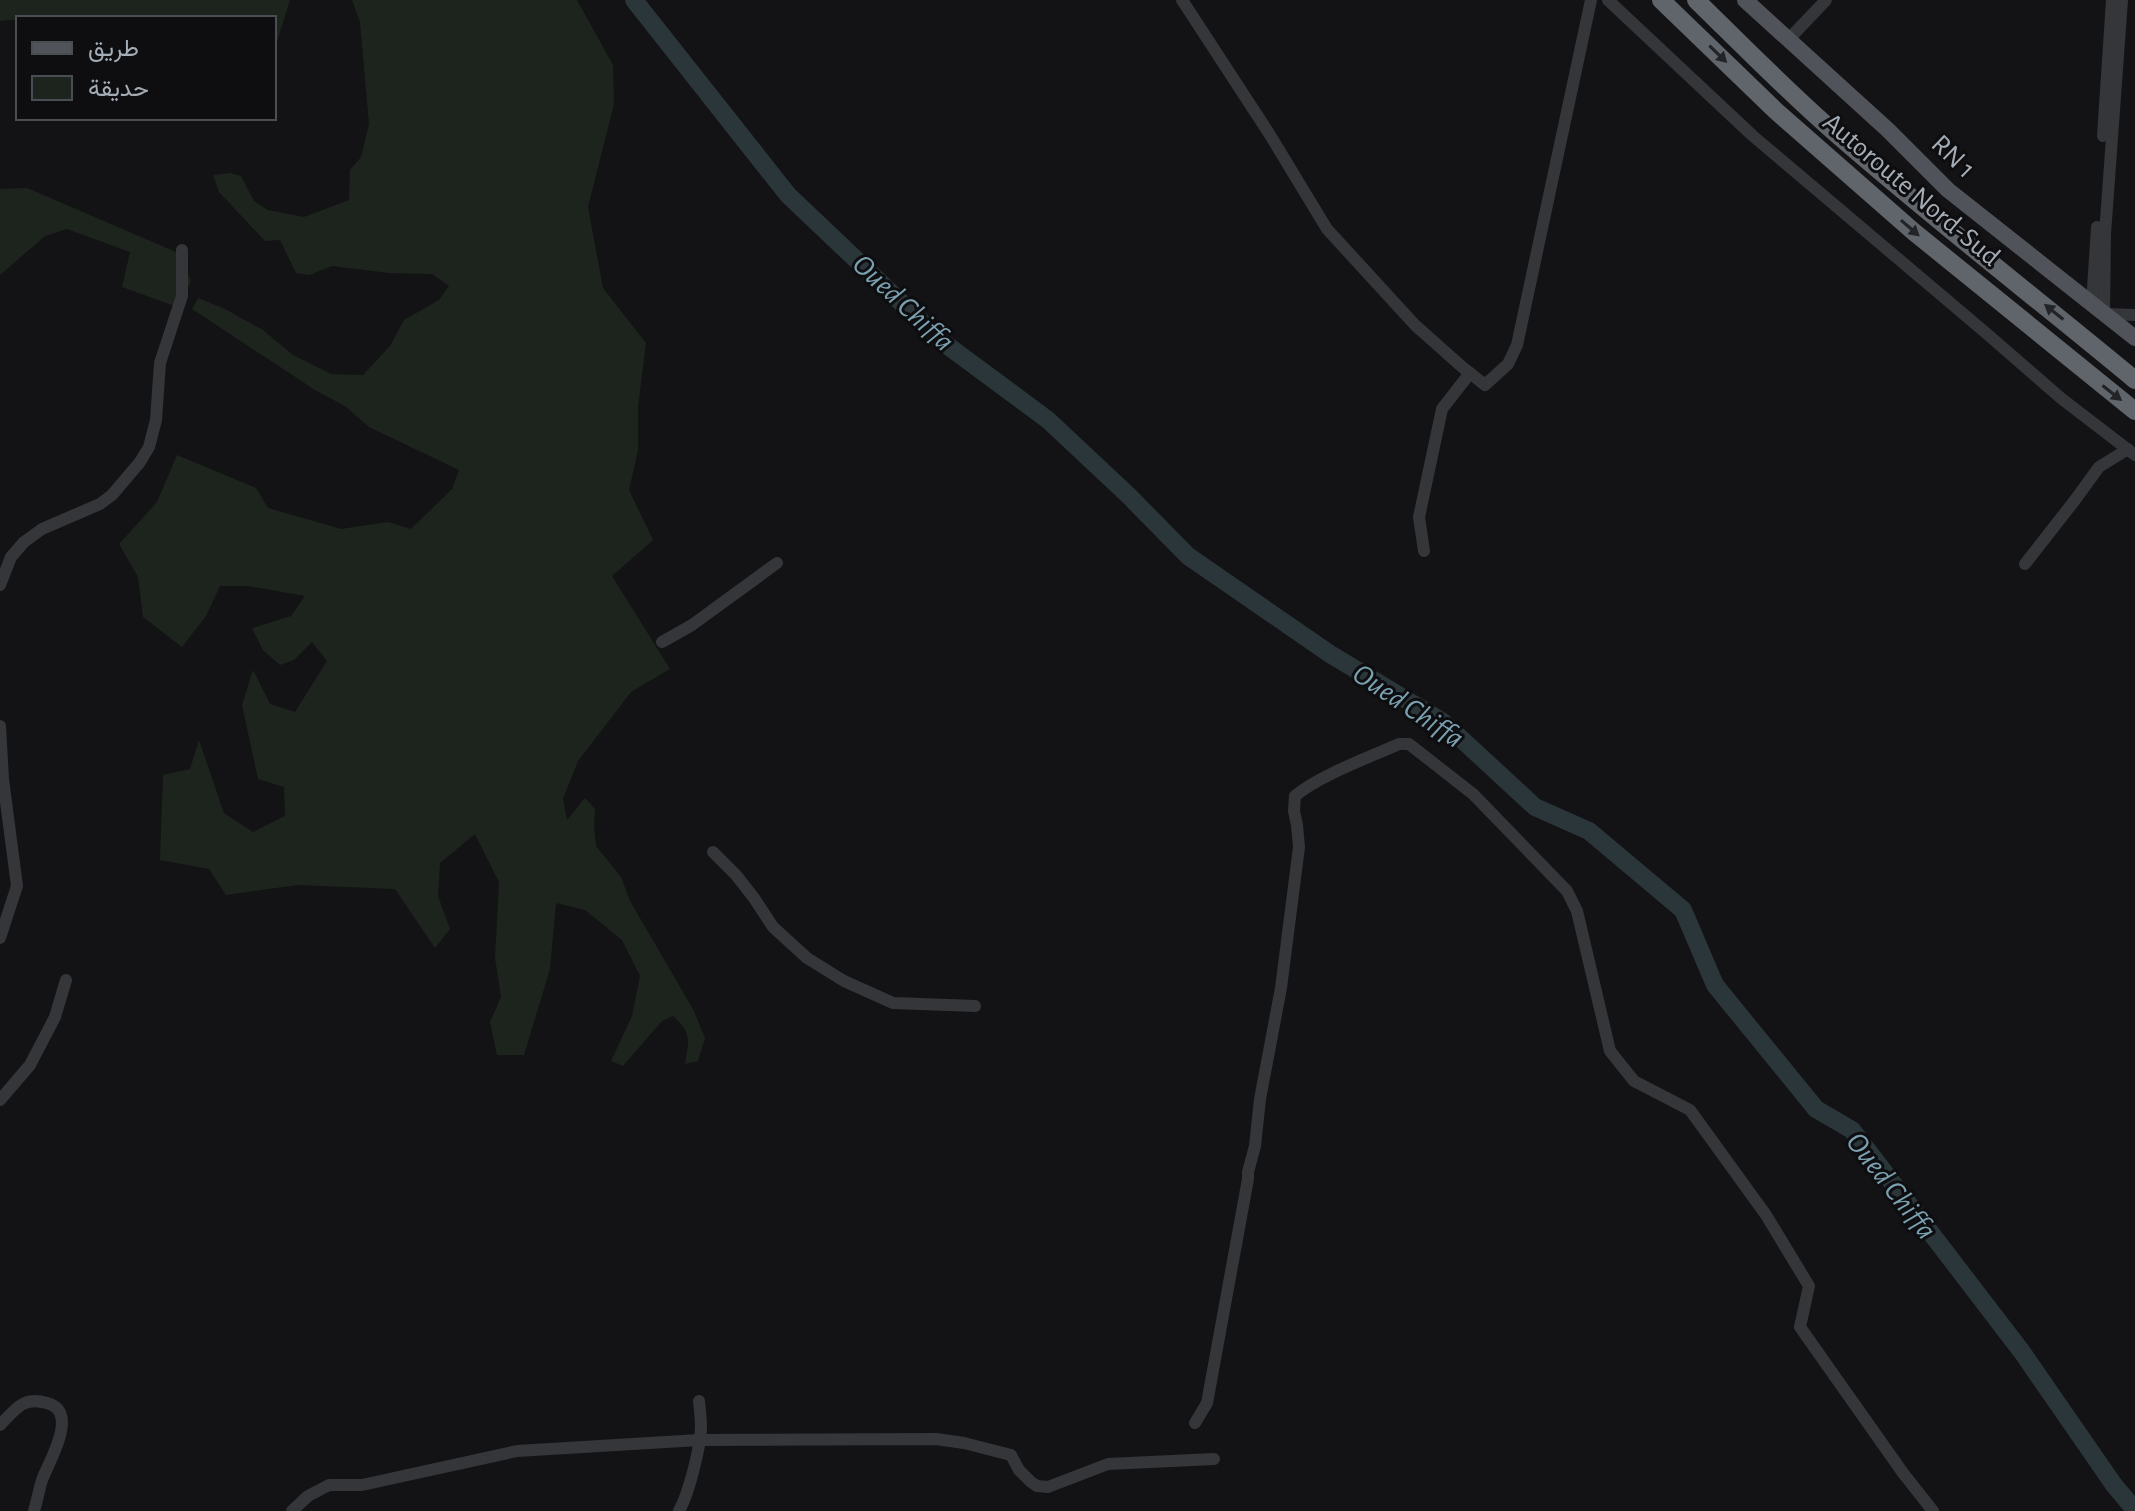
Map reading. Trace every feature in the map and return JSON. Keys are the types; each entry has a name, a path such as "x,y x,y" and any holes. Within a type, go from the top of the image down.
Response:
{"highway":[{"name":"Autoroute Nord-Sud","path":"1661,0 1776,111 1914,232 2135,411"},
{"name":"Autoroute Nord-Sud","path":"1696,0 1834,132 1927,212 2135,380"}],"main road":[{"name":"RN 1","path":"1745,0 1896,138 1948,190 2135,338"}],"street":[{"path":"1182,0 1327,229 1415,325 1485,385 1508,364 1517,345 1591,0"},
{"path":"1608,0 1753,136 2062,399 2131,452 2099,467 2025,564"},
{"path":"1788,40 1826,0"},
{"path":"2100,310 2112,0"},
{"path":"2100,310 2122,0"},
{"path":"0,585 11,557 24,542 42,529 100,504 112,495 149,447 156,420 160,363 182,296 182,250"},
{"path":"2100,310 2135,315"},
{"path":"1424,551 1419,517 1442,409 1470,373"},
{"path":"662,642 692,625 777,563"},
{"path":"0,726 2,776 17,886 0,938"},
{"path":"1195,1423 1207,1403 1281,988 1299,847 1295,796 1340,770 1399,744 1409,744 1473,794 1567,891 1577,911 1610,1051 1634,1081 1690,1110 1766,1215 1809,1286 1800,1327 1933,1511"},
{"path":"713,852 736,875 773,927 807,958 844,981 893,1003 975,1006"},
{"path":"0,1100 30,1065 55,1017 66,980"},
{"path":"0,1425 23,1403 36,1400 54,1405 62,1416 62,1433 41,1483 34,1511"},
{"path":"679,1511 686,1499 701,1429 699,1401"},
{"path":"292,1511 308,1496 329,1485 362,1485 517,1451 699,1440 936,1439 1011,1455 1019,1470 1031,1482 1048,1487 1108,1464 1214,1459"}],"green space":[{"path":"0,0 290,0 276,45 276,16 16,16 16,19 0,21"},
{"path":"352,0 577,0 613,65 614,104 588,207 603,288 646,343 638,407 638,450 629,490 653,540 612,576 670,669 631,692 578,761 563,799 567,820 585,798 595,809 596,846 621,877 630,901 694,1011 705,1038 698,1061 685,1064 688,1037 673,1016 662,1021 623,1066 611,1061 632,1016 640,976 622,940 585,910 556,903 550,969 524,1055 497,1055 490,1022 501,997 495,958 499,882 475,834 440,863 438,896 450,929 435,948 395,889 298,885 226,895 209,869 160,860 163,775 190,769 199,740 224,813 253,832 285,816 284,787 258,779 242,705 253,670 270,704 295,712 327,661 312,642 294,660 280,665 263,650 252,628 291,616 305,596 248,586 220,586 206,616 182,647 143,617 138,577 119,544 157,502 177,455 256,488 268,508 341,529 388,522 411,529 452,489 459,470 369,427 345,406 315,390 192,309 198,298 263,330 293,355 331,374 363,375 390,346 404,320 439,300 449,286 432,274 389,273 332,266 309,275 296,273 280,240 265,241 219,192 213,175 231,173 241,176 254,201 268,210 304,217 349,200 350,170 361,157 369,124 360,22"},
{"path":"27,188 176,252 191,280 180,308 122,287 130,252 67,229 45,236 0,275 0,189"}],"waterway":[{"name":"Oued Chiffa","path":"634,0 788,195 944,343 1048,420 1188,556 1330,654 1443,722 1535,807 1589,831 1683,910 1715,985 1816,1109 1852,1130 2022,1352 2114,1485 2135,1510"}]}
